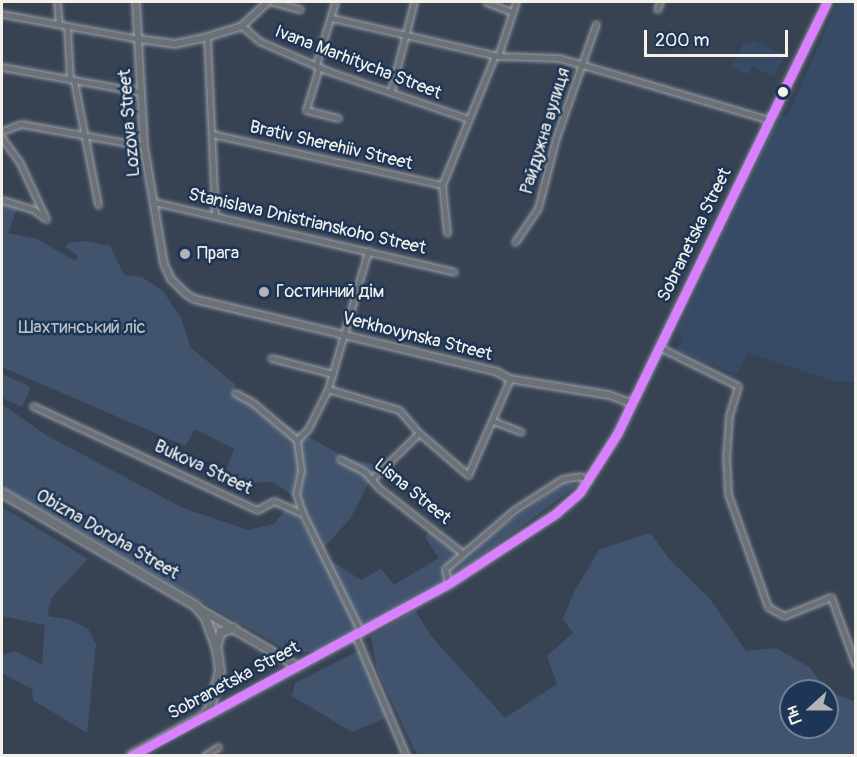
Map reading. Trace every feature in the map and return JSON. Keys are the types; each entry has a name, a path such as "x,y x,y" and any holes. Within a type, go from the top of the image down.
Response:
{"highway":[{"name":"Obizna Doroha Street","path":"2,493 196,606"},
{"path":"196,606 218,650"},
{"path":"204,716 218,688 219,634 233,628"},
{"name":"Sobranetska Street","path":"131,756 204,716"}],"main road":[{"name":"Sobranetska Street","path":"204,716 448,584 555,514 589,481 631,403 827,2"},
{"name":"Obizna Doroha Street","path":"196,606 297,666"}],"street":[{"path":"57,2 59,25"},
{"name":"Lozova Street","path":"136,2 144,146 160,241"},
{"path":"2,14 175,44 242,26 268,2"},
{"path":"273,2 300,9"},
{"path":"335,2 306,110 338,118"},
{"path":"391,91 414,2"},
{"path":"486,2 512,12"},
{"path":"447,232 442,185 516,2"},
{"path":"657,9 660,2"},
{"path":"332,18 496,56 551,56 769,120"},
{"name":"Райдужна вулиця","path":"515,242 538,208 556,138 596,24"},
{"name":"Ivana Marhitycha Street","path":"242,26 259,41 318,66 469,119"},
{"path":"67,27 72,80 98,205"},
{"path":"207,37 215,215"},
{"path":"2,68 141,92"},
{"path":"2,131 21,124 144,146"},
{"name":"Brativ Sherehiiv Street","path":"212,134 442,185"},
{"path":"2,138 19,161 46,219 34,210 2,200"},
{"name":"Stanislava Dnistrianskoho Street","path":"154,202 369,251 454,273"},
{"name":"Verkhovynska Street","path":"160,241 166,272 191,297 495,371 510,378 609,395 631,403"},
{"path":"297,440 308,429 328,389 369,251"},
{"path":"658,347 738,386 729,416 726,455 728,494 768,607 784,616 831,597 855,666"},
{"path":"271,358 333,374"},
{"path":"328,389 399,410 418,433 468,475 510,378"},
{"path":"235,393 252,402 297,440 301,470 297,499 358,633 406,756"},
{"name":"Bukova Street","path":"33,406 257,510 274,501 291,506"},
{"path":"493,421 521,432"},
{"path":"373,478 418,433"},
{"name":"Lisna Street","path":"340,459 373,478 380,488 461,552"},
{"path":"448,584 443,573 461,552 556,481 575,476 589,481"},
{"path":"297,499 291,506 303,514"},
{"path":"204,756 218,747"}],"shaded area":[{"path":"838,2 856,2 855,382 834,381 747,353 737,375 677,350 683,338 676,333 779,116 788,115"},
{"path":"753,40 784,55 774,77 752,66 748,75 732,67 744,42 750,45"}],"green space":[{"name":"Шахтинський ліс","path":"2,201 18,206 8,233 37,239 75,261 78,256 66,247 69,243 84,241 110,246 124,275 142,277 163,291 181,318 191,348 236,385 234,395 348,459 378,465 350,519 321,551 305,514 291,494 272,482 249,483 226,471 234,449 195,429 185,446 2,367"},
{"path":"2,374 31,387 22,407 2,398"},
{"path":"2,404 46,435 183,508 248,530 274,524 286,509 298,515 319,553 361,580 381,569 394,585 439,558 425,537 432,529 462,555 564,483 578,485 453,577 320,650 294,654 2,487"},
{"path":"2,507 88,559 52,597 47,616 71,620 88,629 96,644 87,733 33,700 32,689 2,673 2,655 15,651 42,665 45,625 2,616"},
{"path":"650,533 670,560 710,599 746,651 776,648 809,667 818,679 779,679 779,739 839,739 839,695 855,702 855,755 417,755 377,670 371,636 415,610 431,636 505,718 557,684 547,656 573,633 563,619 574,592 599,550"},
{"path":"360,650 388,717 352,732 292,696 295,683"}],"transit line":[{"path":"131,756 448,584 555,514 580,492 617,434 827,2"}],"place":[{"name":"Прага","path":"185,254"},
{"name":"Гостинний дім","path":"264,292"}]}
